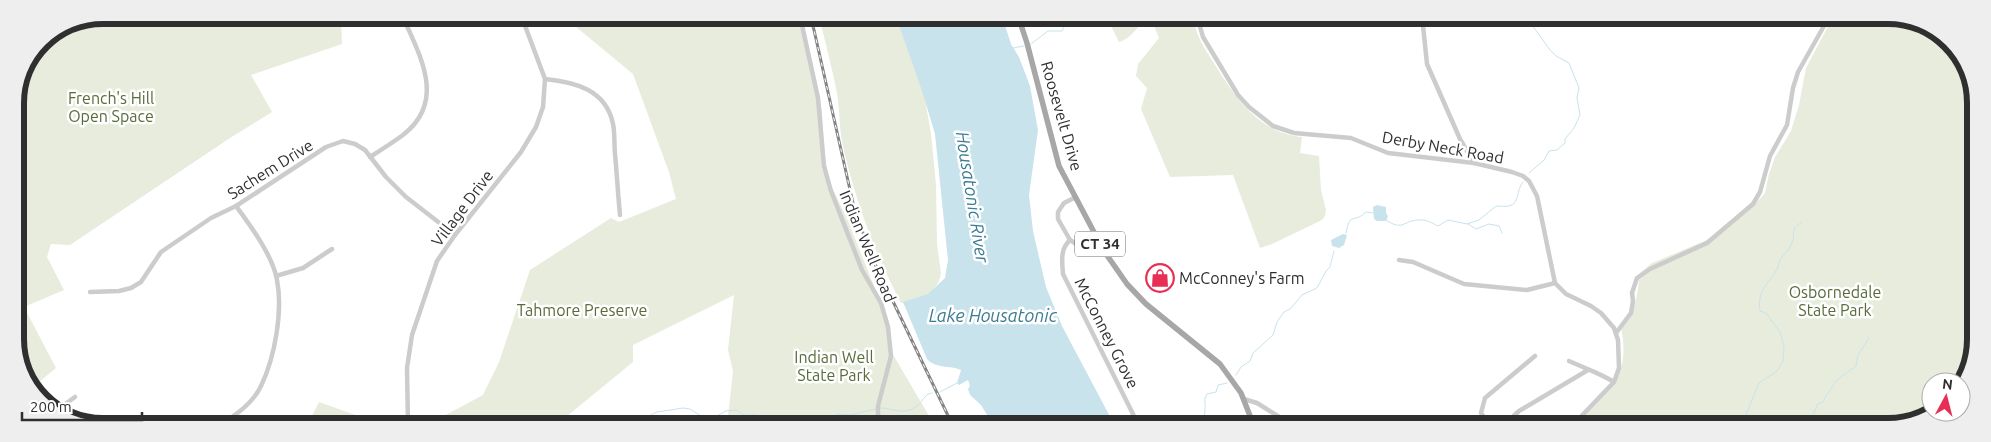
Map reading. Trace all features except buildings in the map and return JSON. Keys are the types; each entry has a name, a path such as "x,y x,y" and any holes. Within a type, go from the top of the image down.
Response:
{"main road":[{"name":"Roosevelt Drive","path":"1022,24 1059,166 1074,198 1104,251 1120,275 1146,304 1220,364 1233,380 1244,399 1251,418"}],"street":[{"path":"370,157 403,135 414,124 426,101 426,76 406,24"},
{"name":"Village Drive","path":"408,418 407,368 412,335 437,261 529,140 543,107 545,79 524,24"},
{"name":"Indian Well Road","path":"802,24 818,98 824,166 829,185 862,270 881,303 888,327 891,356 881,393 878,410 879,418"},
{"name":"Derby Neck Road","path":"1199,24 1203,37 1234,90 1249,107 1273,126 1294,133 1351,138 1394,154 1474,163 1516,173 1532,183 1539,204 1555,283"},
{"path":"1423,24 1427,64 1460,139 1474,163"},
{"path":"1616,333 1631,313 1634,285 1637,278 1657,265 1707,243 1753,204 1760,192 1770,156 1787,124 1793,88 1798,72 1825,24"},
{"path":"545,79 580,85 604,104 613,122 620,215"},
{"name":"Sachem Drive","path":"90,292 119,291 131,288 141,282 161,252 211,218 236,206 326,148 344,141 355,144 364,150 386,177 406,197 455,235"},
{"path":"1070,240 1058,219 1058,212 1064,203 1074,198"},
{"path":"232,418 242,411 261,386 273,351 279,310 276,276 270,260 236,206"},
{"name":"McConney Grove","path":"1104,251 1092,254 1070,240 1064,246 1061,258 1063,274 1135,418"},
{"path":"276,276 303,268 332,249"},
{"path":"1399,260 1413,262 1464,284 1527,290 1555,283 1566,294 1601,313 1611,323 1616,333 1619,360 1614,382 1580,418"},
{"path":"1484,418 1481,414 1485,398 1535,356"},
{"path":"1569,361 1588,370 1603,374 1614,382"},
{"path":"1510,418 1518,410 1588,370"},
{"path":"61,407 75,397"},
{"path":"1244,399 1257,403 1281,418"}],"green space":[{"name":"French's Hill Open Space","path":"92,24 341,24 342,44 251,75 272,112 70,245 51,244 47,257 64,290 24,307 24,97 26,82 32,68 51,43 63,34"},
{"path":"572,24 802,24 822,111 824,153 829,181 848,221 880,301 890,329 892,353 930,418 728,418 733,371 728,350 734,295 633,345 633,362 565,418 440,418 483,395 499,362 530,270 611,218 619,222 676,199 669,172 633,74"},
{"path":"821,24 901,24 925,90 936,185 937,244 941,273 934,289 924,298 901,303 867,226 853,186 843,146 837,93"},
{"path":"1110,24 1141,24 1132,34 1119,42"},
{"path":"1153,24 1195,24 1198,36 1204,47 1231,90 1250,112 1273,129 1302,137 1300,153 1319,156 1321,190 1326,210 1322,220 1260,248 1233,175 1170,177 1141,109 1147,88 1136,76 1138,64 1159,38"},
{"name":"Osbornedale State Park","path":"1829,24 1888,24 1914,28 1932,37 1944,47 1957,63 1966,87 1967,103 1967,339 1966,355 1960,372 1921,372 1921,411 1904,417 1579,418 1604,392 1620,371 1624,349 1621,328 1635,302 1640,273 1652,263 1712,238 1756,203 1765,193 1775,157 1791,131 1799,105 1806,68"},
{"name":"French's Hill Open Space","path":"24,307 56,368 37,383 34,379 25,355"},
{"path":"319,402 364,418 311,418"}],"water":[{"name":"Lake Housatonic","path":"1005,24 1011,44 1019,57 1030,86 1038,130 1029,195 1033,231 1046,287 1062,326 1111,418 989,418 981,405 970,395 968,380 959,385 957,383 961,370 939,366 927,359 903,302 928,294 945,278 948,260 935,134 899,25"},
{"path":"1377,205 1386,207 1388,216 1386,221 1374,219 1373,207"},
{"path":"1343,234 1347,235 1344,245 1339,248 1332,246 1331,240"}],"waterway":[{"path":"1031,44 1048,31 1062,31 1065,24"},
{"path":"1529,173 1544,160 1549,151 1557,150 1565,143 1565,139 1574,128 1580,115 1577,98 1579,88 1569,63 1556,56 1550,50 1532,24"},
{"path":"1013,48 1024,46"},
{"path":"1386,220 1396,225 1414,220 1422,220 1438,226 1448,220 1467,224 1479,220 1496,206 1512,205 1523,182"},
{"path":"1346,233 1351,220 1366,212 1374,213"},
{"path":"1745,418 1759,383 1777,371 1783,361 1784,346 1780,332 1766,313 1760,311 1760,297 1777,269 1781,258 1790,247 1795,228 1802,222"},
{"path":"1468,224 1476,229 1489,224 1499,226 1502,233"},
{"path":"1236,375 1241,367 1250,361 1253,353 1273,335 1277,322 1284,312 1290,309 1302,295 1317,288 1330,267 1334,251"},
{"path":"1811,418 1818,404 1824,401 1837,380 1856,366 1858,355 1869,338"},
{"path":"940,392 957,383"},
{"path":"1203,418 1207,394 1216,392 1218,385 1227,383"},
{"path":"880,408 908,411 917,406 928,394 932,393"},
{"path":"648,418 657,412 683,408 690,409 704,418"},
{"path":"830,418 838,414 850,415 876,409"},
{"path":"713,418 726,411 736,410 744,415 757,415 761,418"},
{"path":"704,418 713,418"}],"railway":[{"path":"812,24 855,212 875,264 949,418"}],"place":[{"name":"McConney's Farm","path":"1160,278"}],"water label":[{"name":"Housatonic River","path":"972,197"}],"park label":[{"name":"Tahmore Preserve","path":"582,310"},
{"name":"Indian Well State Park","path":"834,366"}]}
